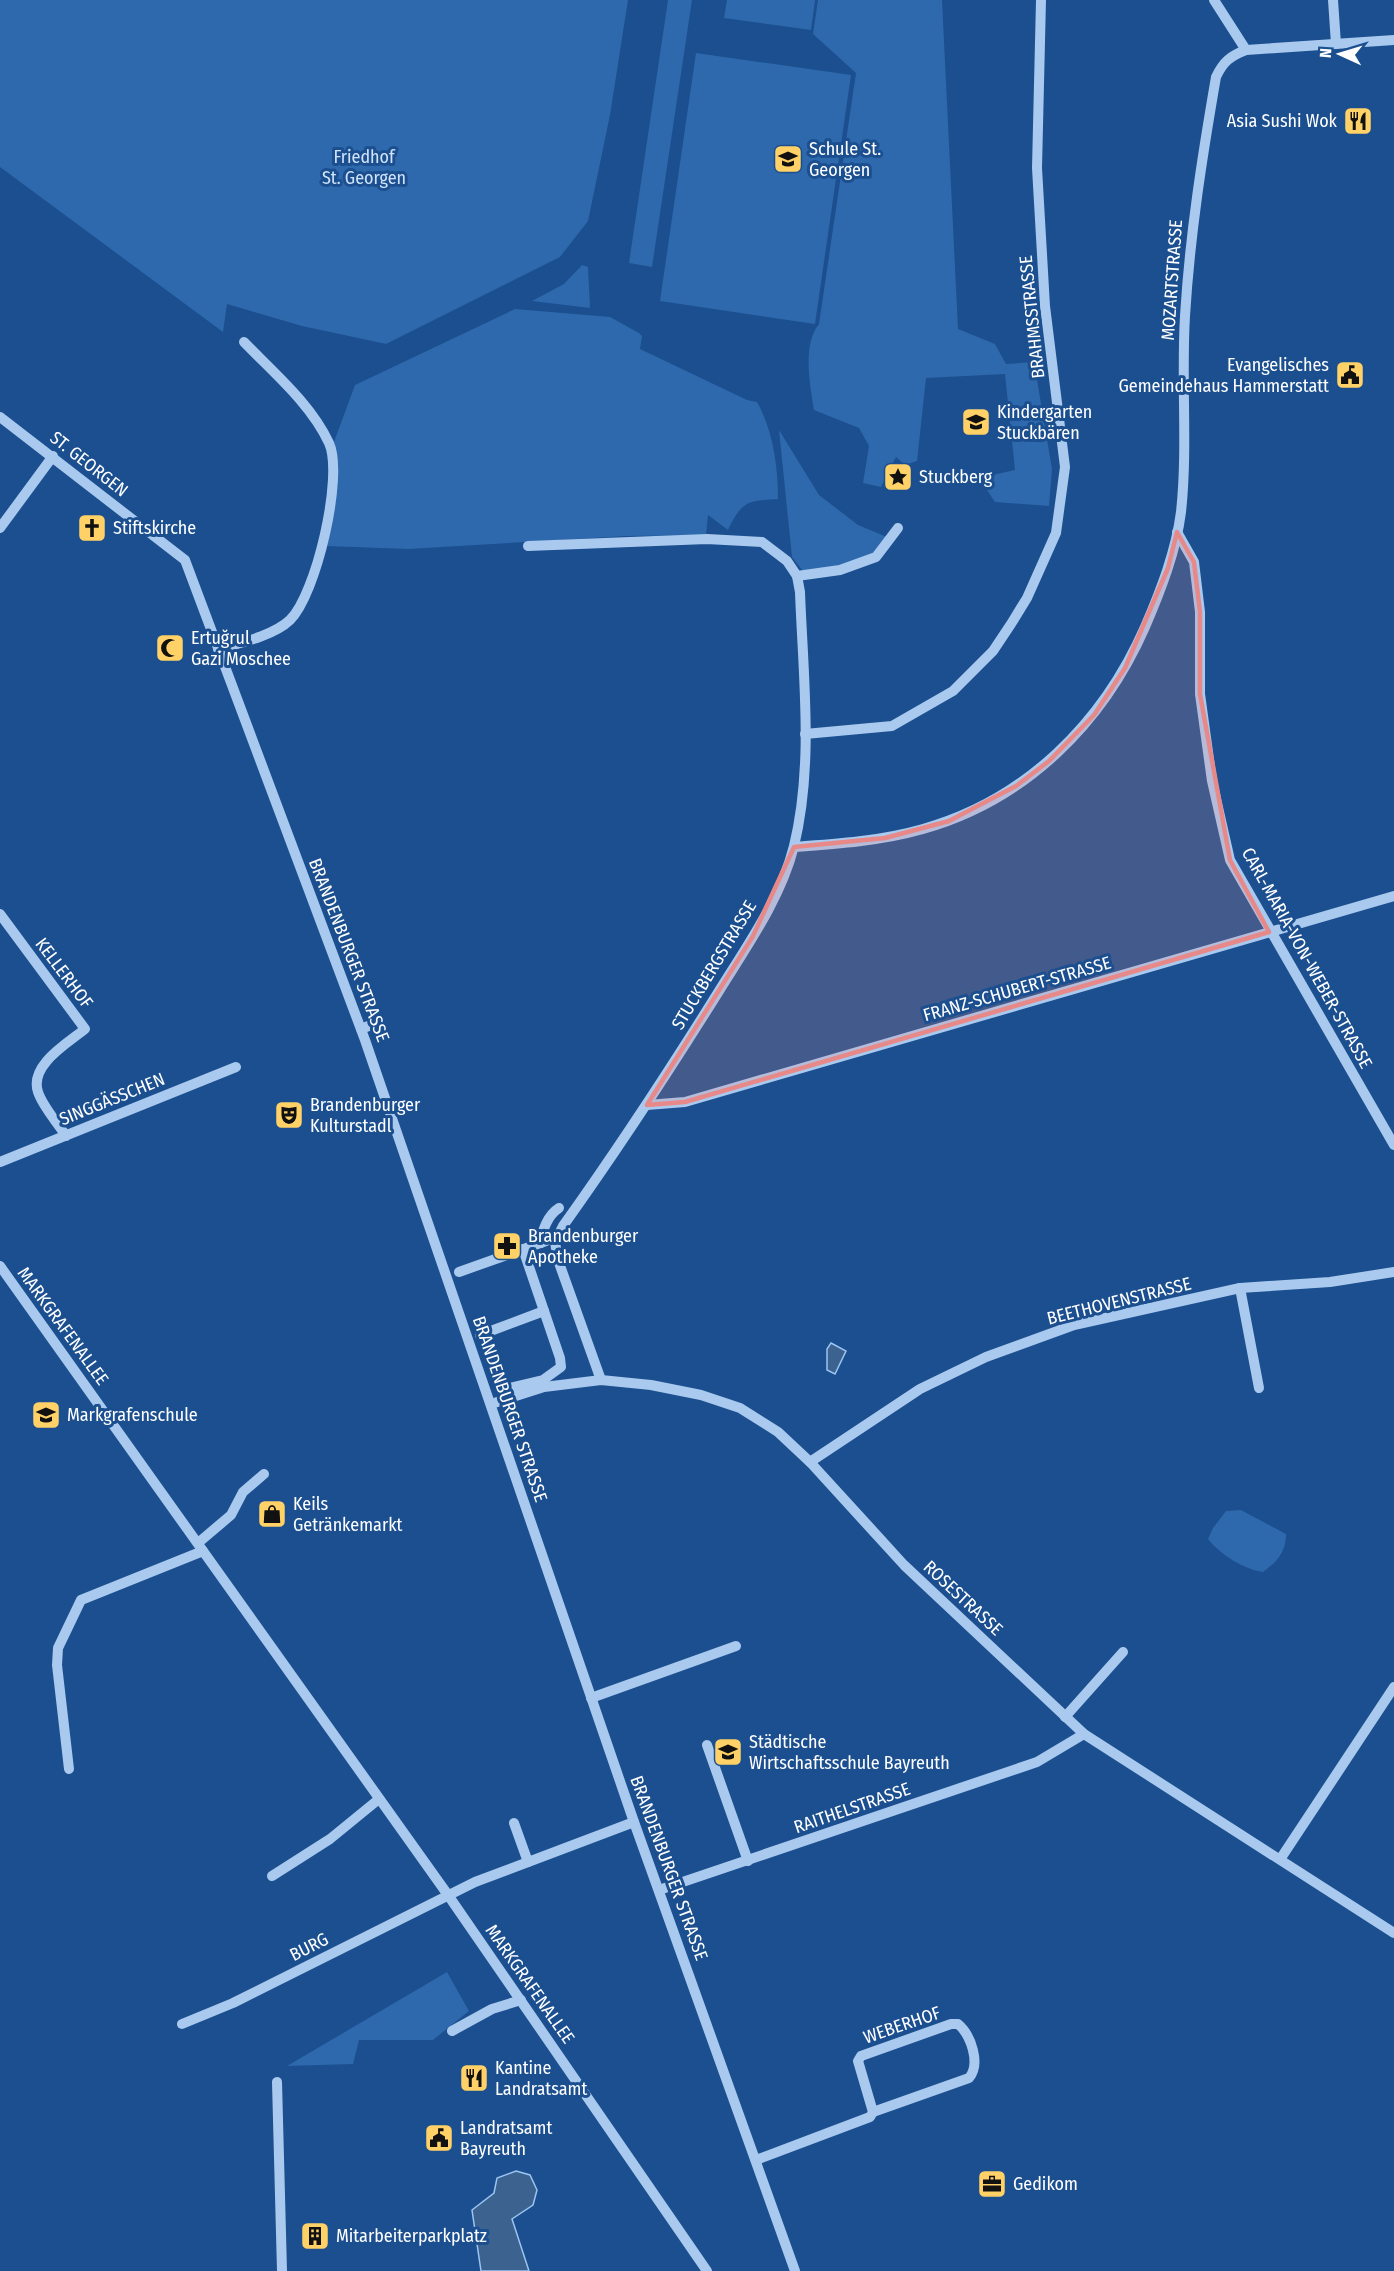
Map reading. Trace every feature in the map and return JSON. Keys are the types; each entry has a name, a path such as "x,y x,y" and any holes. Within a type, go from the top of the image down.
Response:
{"street":[{"name":"BRAHMSSTRASSE","path":"805,734 892,726 953,691 993,651 1011,624 1027,598 1056,533 1065,467 1045,306 1037,180 1041,0"},
{"path":"1214,0 1246,50"},
{"path":"1333,0 1336,44"},
{"name":"MOZARTSTRASSE","path":"794,847 858,842 923,830 981,806 1016,786 1050,761 1072,741 1094,715 1125,668 1168,568 1177,532 1182,486 1185,318 1194,204 1216,77 1222,64 1232,55 1246,50 1394,40"},
{"path":"218,649 241,643 288,622 302,607 324,550 334,461 328,442 309,413 244,342"},
{"name":"ST. GEORGEN","path":"0,417 185,560"},
{"path":"0,528 53,456"},
{"path":"528,546 707,540 762,542 787,561 797,576 840,570 876,557 898,528"},
{"name":"CARL-MARIA-VON-WEBER-STRASSE","path":"1177,532 1194,562 1200,612 1200,694 1212,781 1230,860 1270,934 1394,1145"},
{"name":"BRANDENBURGER STRASSE","path":"185,560 361,1029 634,1822 795,2271"},
{"name":"STUCKBERGSTRASSE","path":"601,1380 558,1260 555,1242 563,1226 647,1105 753,936 782,879 794,847 802,796 805,734 800,592 797,576"},
{"name":"FRANZ-SCHUBERT-STRASSE","path":"647,1105 685,1102 1270,934 1394,896"},
{"name":"KELLERHOF","path":"0,914 85,1029 45,1062 37,1077 38,1092 66,1136"},
{"path":"361,1029 376,1023"},
{"name":"SINGGÄSSCHEN","path":"0,1162 236,1067"},
{"path":"459,1272 543,1242 542,1232 554,1211 559,1208"},
{"path":"505,1389 557,1376 564,1357 544,1311 522,1249"},
{"name":"MARKGRAFENALLEE","path":"0,1266 448,1895 702,2269"},
{"name":"BEETHOVENSTRASSE","path":"810,1462 864,1423 920,1389 986,1357 1074,1325 1240,1288 1330,1282 1394,1272"},
{"path":"1240,1288 1258,1388"},
{"path":"480,1335 544,1311"},
{"name":"ROSESTRASSE","path":"490,1404 544,1387 601,1380 651,1385 701,1395 740,1408 778,1431 810,1462 904,1565 1084,1734 1281,1858 1394,1933"},
{"path":"69,1769 57,1665 58,1648 81,1600 201,1547 231,1515 243,1492 264,1474"},
{"path":"591,1698 736,1646"},
{"path":"1065,1718 1123,1652"},
{"path":"1281,1858 1394,1687"},
{"name":"RAITHELSTRASSE","path":"659,1890 1038,1762 1084,1734"},
{"path":"707,1745 748,1861"},
{"path":"272,1876 330,1839 379,1799"},
{"path":"448,1895 634,1822"},
{"path":"514,1823 528,1862"},
{"name":"BURG","path":"182,2024 233,2003 448,1895"},
{"path":"452,2031 492,2009 521,2000"},
{"name":"WEBERHOF","path":"756,2160 870,2117 873,2112 969,2078 975,2071 976,2063 964,2029 958,2024 951,2025 861,2056 858,2069 873,2112"},
{"path":"277,2082 282,2271"}],"highlighted area":[{"path":"1177,532 1194,562 1200,612 1200,694 1230,860 1269,932 685,1102 647,1105 753,936 794,847 885,838 949,821 1016,786 1049,761 1094,715 1125,668 1168,568"}],"green space":[{"name":"Friedhof St. Georgen","path":"0,0 628,0 610,115 588,221 560,257 386,344 302,326 227,304 223,332 0,167"},
{"path":"668,0 692,0 652,267 629,263"},
{"path":"727,0 815,0 811,30 724,18"},
{"path":"818,0 942,0 958,329 995,344 1006,364 1034,362 1052,469 1049,506 995,502 979,478 1015,470 1005,374 926,378 917,461 905,465 896,457 881,487 863,483 869,446 859,428 814,410 809,377 810,343 819,324 856,73 813,34"},
{"path":"696,53 851,75 815,324 660,301"},
{"path":"582,265 588,267 590,308 532,301 564,284"},
{"path":"515,309 610,317 642,336 640,349 747,400 757,402 767,424 774,449 778,499 747,504 737,513 728,530 708,515 706,535 627,536 408,549 327,546 337,461 334,442 355,385"},
{"path":"779,430 819,495 858,525 887,537 874,555 839,567 803,571 792,557"},
{"path":"1241,1510 1286,1534 1280,1556 1263,1572 1248,1568 1233,1560 1208,1539 1226,1511"},
{"path":"447,1972 469,2011 433,2040 359,2040 353,2064 287,2066"}],"shaded area":[{"path":"831,1343 846,1351 835,1374 827,1370 827,1349"},
{"path":"516,2171 530,2175 537,2190 533,2205 512,2219 529,2271 481,2271 472,2210 494,2193 497,2178"}],"place":[{"name":"Asia Sushi Wok","path":"1358,121"},
{"name":"Schule St. Georgen","path":"788,159"},
{"name":"Evangelisches Gemeindehaus Hammerstatt","path":"1350,375"},
{"name":"Kindergarten Stuckbären","path":"976,422"},
{"name":"Stuckberg","path":"898,477"},
{"name":"Stiftskirche","path":"92,528"},
{"name":"Ertuğrul Gazi Moschee","path":"170,648"},
{"name":"Brandenburger Kulturstadl","path":"289,1115"},
{"name":"Brandenburger Apotheke","path":"507,1246"},
{"name":"Markgrafenschule","path":"46,1415"},
{"name":"Keils Getränkemarkt","path":"272,1514"},
{"name":"Städtische Wirtschaftsschule Bayreuth","path":"728,1752"},
{"name":"Kantine Landratsamt","path":"474,2078"},
{"name":"Landratsamt Bayreuth","path":"439,2138"},
{"name":"Gedikom","path":"992,2184"},
{"name":"Mitarbeiterparkplatz","path":"315,2236"}]}
